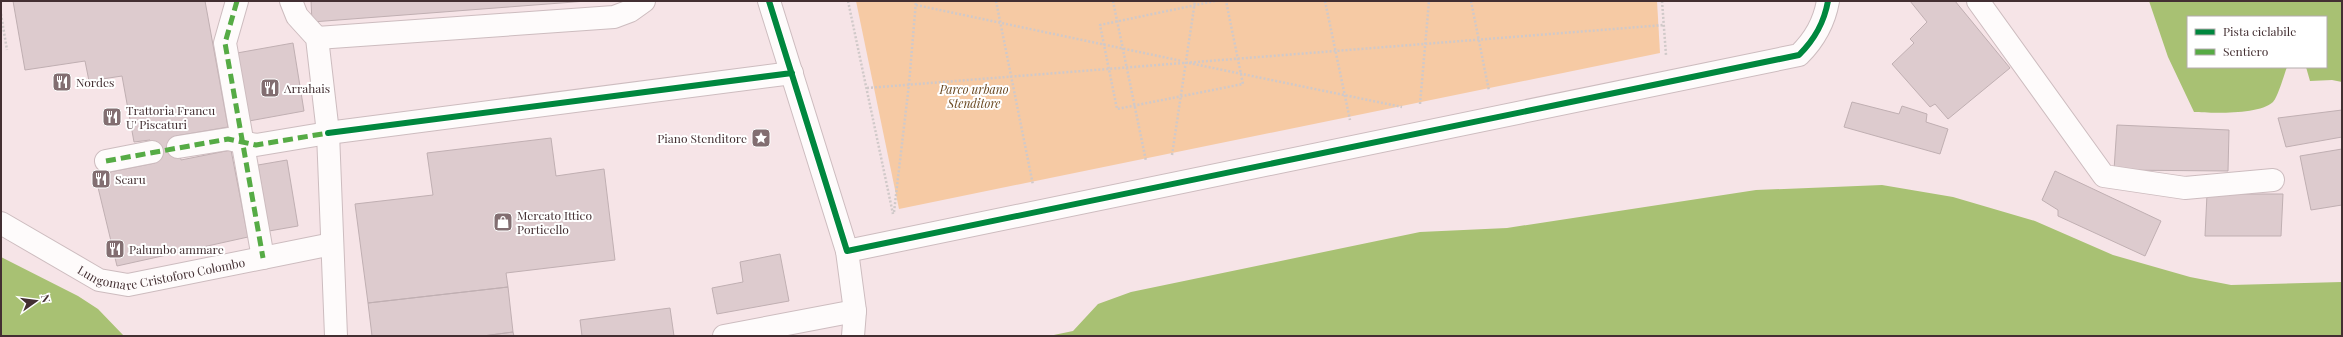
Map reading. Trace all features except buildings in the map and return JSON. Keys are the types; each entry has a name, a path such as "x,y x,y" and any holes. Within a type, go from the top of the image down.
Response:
{"street":[{"path":"237,1 225,43 263,258"},
{"path":"291,1 297,16 317,38 328,133 336,336"},
{"path":"317,38 614,9 630,11 644,1"},
{"path":"769,1 847,251 855,311 853,336"},
{"path":"847,251 1799,55 1813,40 1825,17 1828,1"},
{"path":"1978,1 2104,176 2184,188 2273,180"},
{"path":"178,147 228,139 256,145 328,133 792,73"},
{"path":"106,161 152,152"},
{"name":"Lungomare Cristoforo Colombo","path":"1,223 99,280 114,284 128,285 332,244"},
{"path":"724,336 855,311"}],"path":[{"path":"848,1 894,217 909,84 916,1"},
{"path":"996,1 1034,188"},
{"path":"1113,1 1147,166"},
{"path":"1171,161 1195,1"},
{"path":"1215,1 1100,24 1117,109 1243,84 1226,1"},
{"path":"1325,1 1356,146"},
{"path":"1419,111 1429,1"},
{"path":"1471,1 1490,96"},
{"path":"1662,1 1666,61"},
{"path":"916,5 1404,108"},
{"path":"1,14 7,50"},
{"path":"866,88 1664,25"}],"green space":[{"name":"Parco urbano Stenditore","path":"856,1 1657,1 1660,53 899,209"}],"shaded area":[{"path":"2149,1 2342,1 2342,82 2332,80 2310,81 2306,68 2327,68 2327,16 2187,16 2187,68 2287,68 2279,91 2273,102 2257,109 2235,112 2194,112 2168,57"},
{"path":"1882,185 1953,197 2035,221 2113,255 2190,277 2231,285 2342,282 2342,336 1049,336 1073,331 1098,304 1131,292 1420,232 1507,228 1756,190"},
{"path":"1,257 78,296 98,309 124,336 1,336"}],"marked path":[{"path":"237,1 225,43 263,258"},
{"path":"106,161 228,139 256,145 328,133"}],"cycle path":[{"path":"769,1 847,251 1799,55 1810,43 1818,30 1828,1"},
{"path":"328,133 792,73"}],"place":[{"name":"Nordes","path":"62,82"},
{"name":"Arrahais","path":"270,88"},
{"name":"Trattoria Francu U' Piscaturi","path":"112,117"},
{"name":"Piano Stenditore","path":"761,138"},
{"name":"Scaru","path":"101,179"},
{"name":"Mercato Ittico Porticello","path":"503,222"},
{"name":"Palumbo ammare","path":"115,249"}]}
